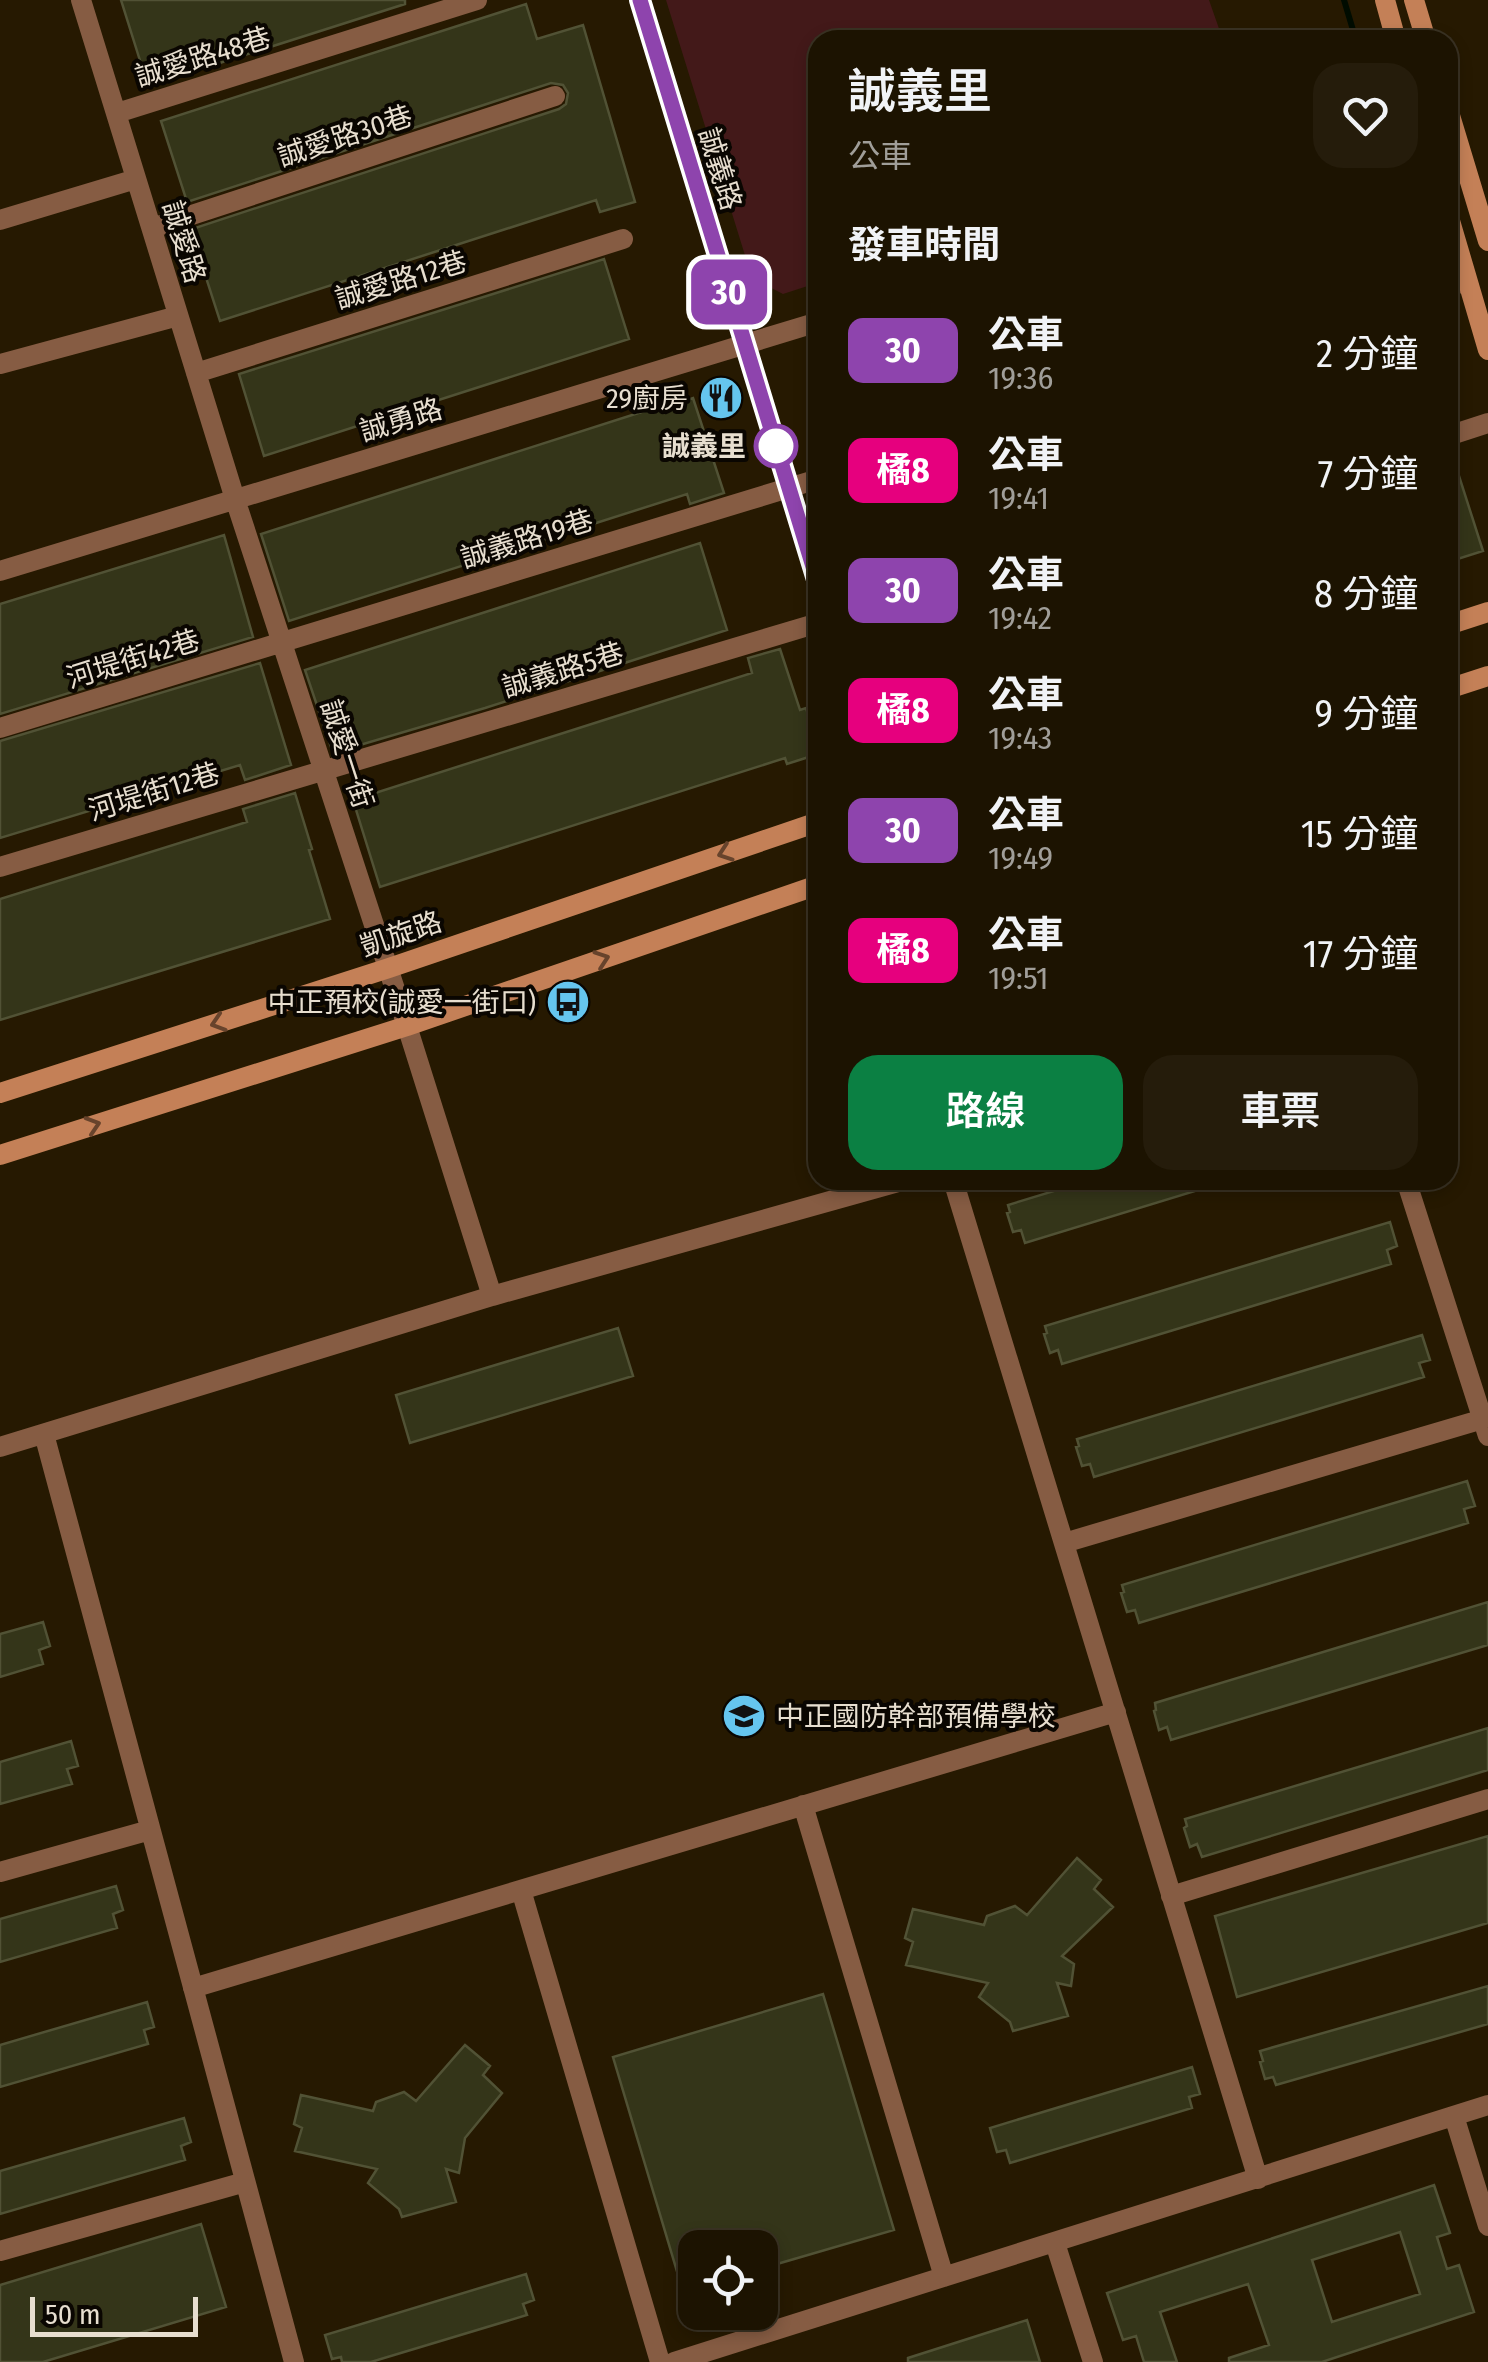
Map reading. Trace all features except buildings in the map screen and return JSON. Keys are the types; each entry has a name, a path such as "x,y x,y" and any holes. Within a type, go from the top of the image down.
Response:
{"street":[{"name":"誠愛路","path":"81,0 235,499"},
{"name":"誠愛路48巷","path":"117,113 477,0"},
{"name":"誠義路","path":"640,0 808,551"},
{"path":"1385,0 1393,30"},
{"path":"1414,0 1423,30"},
{"name":"誠愛路30巷","path":"152,228 555,96"},
{"path":"1458,143 1488,242"},
{"path":"0,220 136,179"},
{"name":"誠愛路12巷","path":"196,373 623,239"},
{"path":"1458,286 1488,350"},
{"path":"0,364 178,316"},
{"name":"誠勇路","path":"0,571 808,325"},
{"path":"1458,433 1488,423"},
{"name":"誠義路19巷","path":"282,642 808,482"},
{"name":"誠愛一街","path":"235,499 492,1296"},
{"path":"1458,622 1488,612"},
{"name":"誠義路5巷","path":"324,770 808,626"},
{"name":"河堤街42巷","path":"0,728 282,642"},
{"path":"1458,686 1488,676"},
{"name":"河堤街12巷","path":"0,867 324,770"},
{"name":"凱旋路","path":"0,1093 388,968 808,825"},
{"path":"0,1154 407,1026 808,888"},
{"path":"0,1447 492,1296 869,1190"},
{"path":"956,1190 1258,2179"},
{"path":"1064,1543 1485,1428 1409,1190"},
{"path":"44,1434 294,2362"},
{"path":"193,1988 1116,1712"},
{"path":"1171,1896 1488,1799"},
{"path":"803,1805 944,2278"},
{"path":"0,1872 150,1830"},
{"path":"521,1890 660,2362"},
{"path":"674,2362 730,2354 944,2278 1488,2105"},
{"path":"1454,2116 1488,2226"},
{"path":"0,2251 245,2182"},
{"path":"1056,2243 1093,2362"}],"shaded area":[{"path":"666,0 1209,0 1220,30 808,30 808,286 783,294 752,278"}],"waterway":[{"path":"1344,0 1353,30"}],"bus line":[{"name":"30","path":"640,0 808,550"}],"place":[{"name":"29廚房","path":"721,398"},
{"name":"誠義里","path":"776,446"},
{"name":"中正預校(誠愛一街口)","path":"568,1002"},
{"name":"中正國防幹部預備學校","path":"744,1716"}]}
